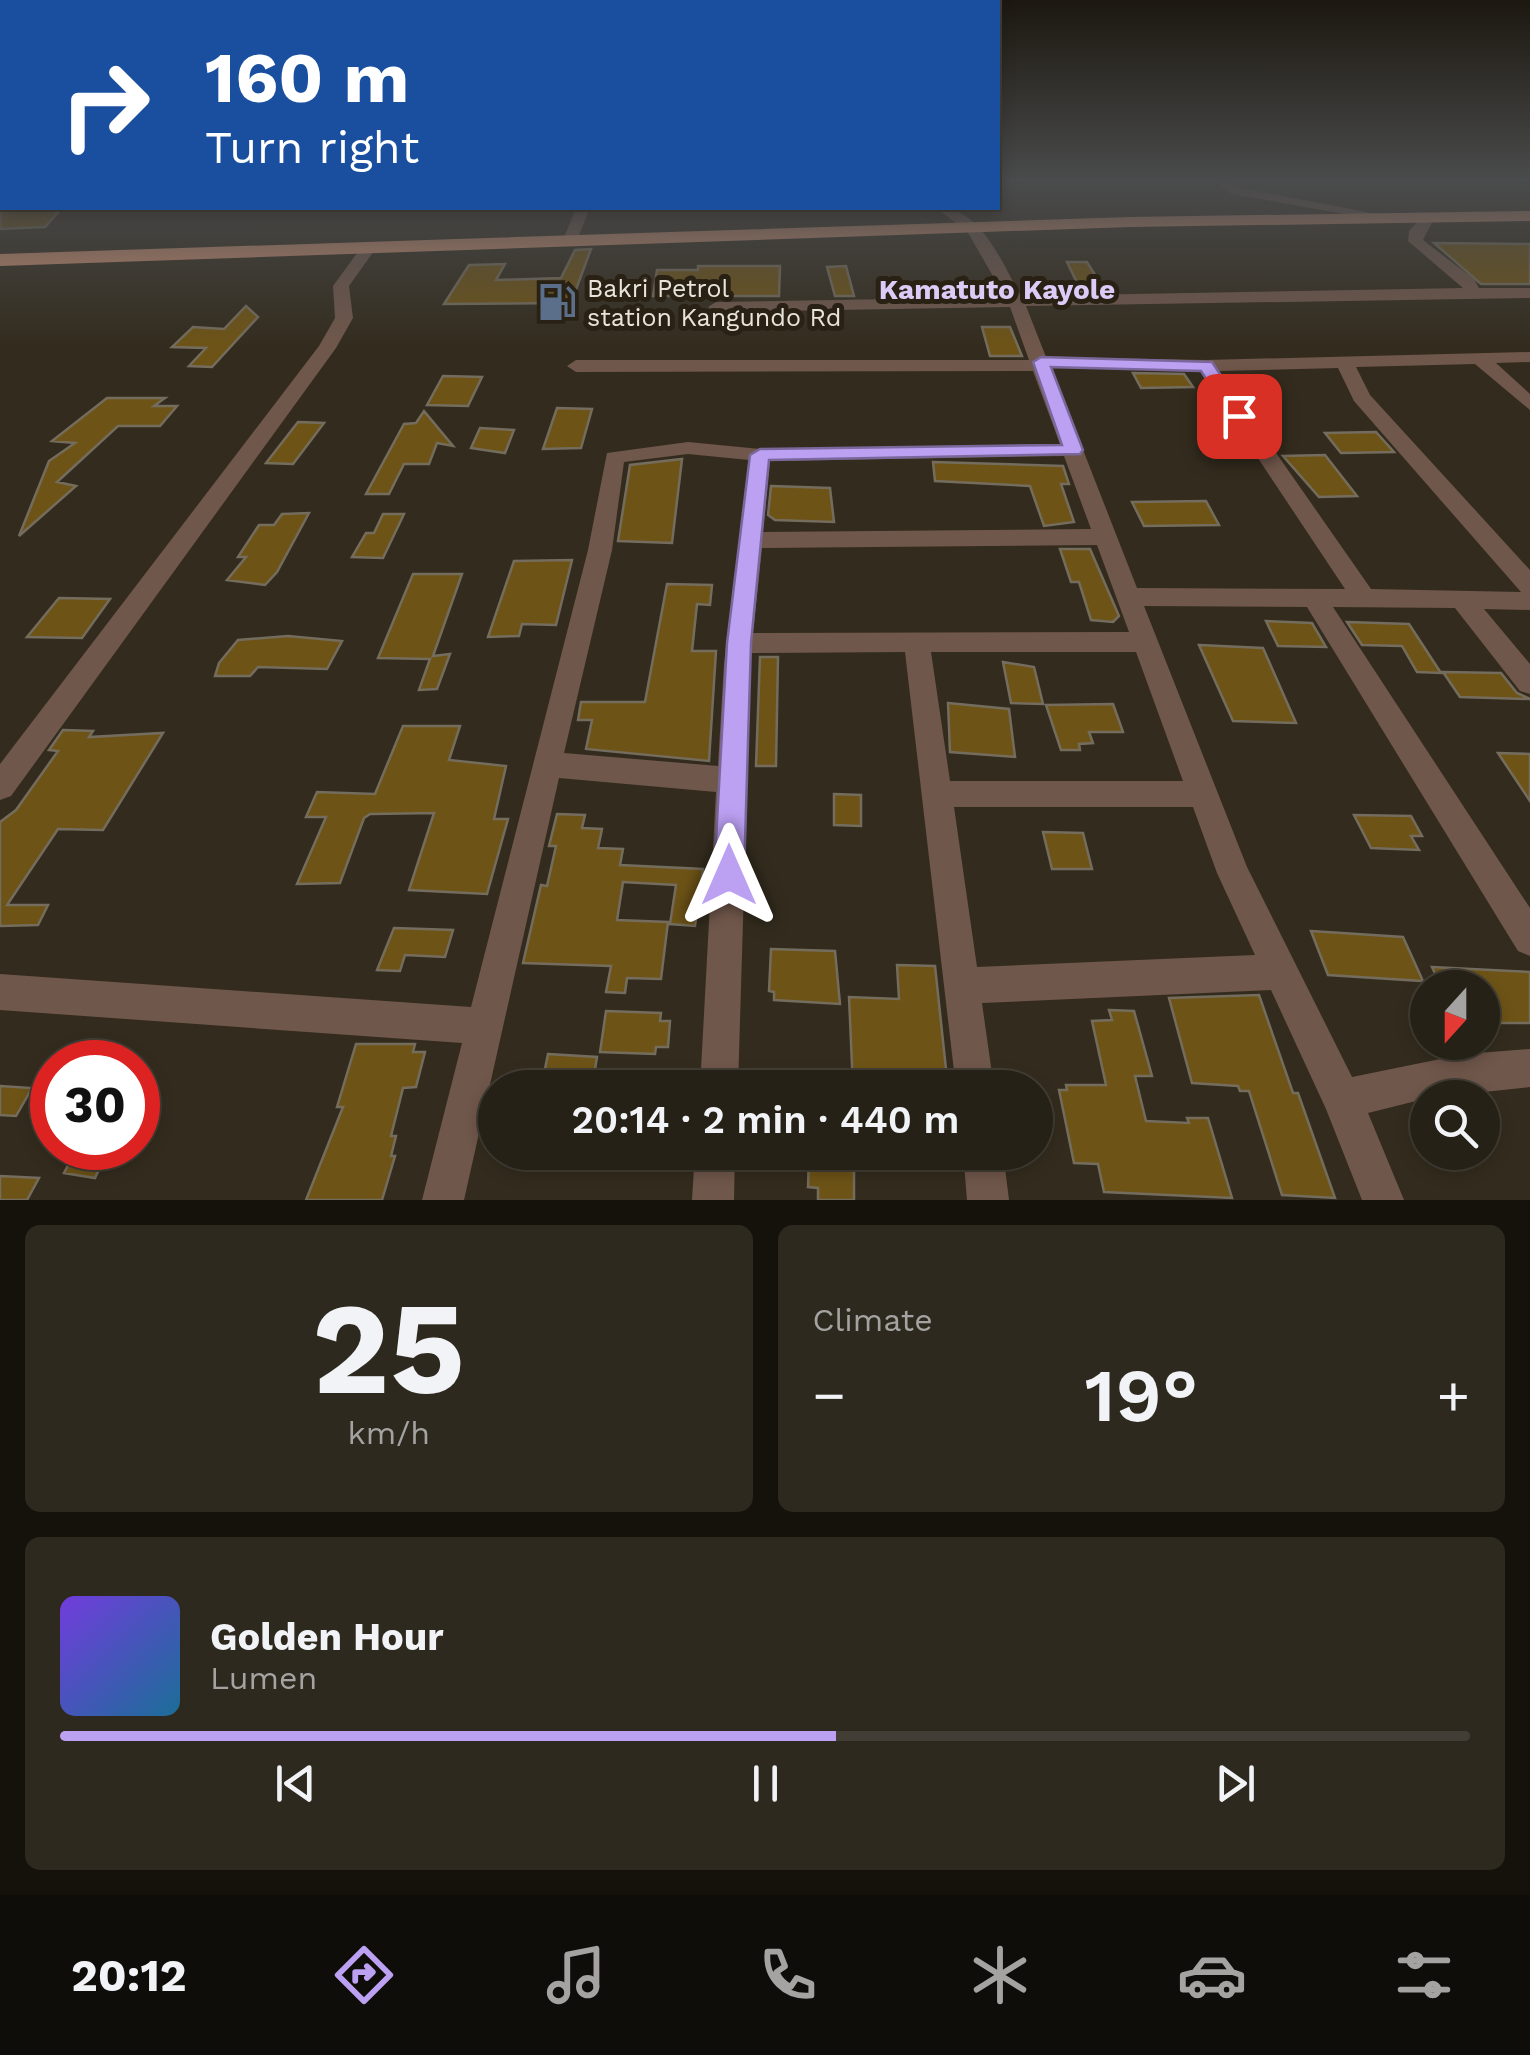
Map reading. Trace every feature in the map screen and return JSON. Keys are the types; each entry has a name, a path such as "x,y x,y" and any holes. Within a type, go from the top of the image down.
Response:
{"highway":[{"path":"0,260 738,235"}],"street":[{"path":"570,240 572,235"},
{"path":"977,235 1016,301 1042,364 1232,873 1342,1099 1383,1200"},
{"path":"1415,235 1414,241 1468,282 1473,293"},
{"path":"0,787 327,348 344,318 336,298 339,286 368,248"},
{"path":"1505,294 1530,315"},
{"path":"716,307 1530,294"},
{"path":"576,366 1206,366 1530,357"},
{"path":"1479,358 1530,404"},
{"path":"1344,362 1362,396 1530,586"},
{"path":"1206,366 1362,596"},
{"path":"443,1200 600,550 614,457 688,448 760,455 1074,450"},
{"path":"720,1070 730,780 748,540 760,455"},
{"path":"748,540 1106,537"},
{"path":"1312,595 1530,939"},
{"path":"1127,597 1312,595 1530,600"},
{"path":"1462,599 1530,684"},
{"path":"739,643 1143,642"},
{"path":"916,643 973,1070"},
{"path":"546,764 730,780"},
{"path":"938,794 1202,794"},
{"path":"962,986 1280,972"},
{"path":"0,992 484,1026"},
{"path":"1342,1099 1465,1073 1530,1068"},
{"path":"713,1200 714,1170"},
{"path":"985,1170 988,1200"}],"building":[{"path":"1434,243 1530,244 1530,284 1481,284"},
{"path":"591,249 571,303 444,304 469,265 505,264 496,280 561,278 575,250"},
{"path":"1067,262 1087,262 1105,291 1081,291"},
{"path":"698,266 780,266 779,296 653,296 657,270 698,270"},
{"path":"846,266 854,296 835,296 827,267"},
{"path":"246,306 258,317 212,367 189,366 206,348 172,347 193,327 224,329"},
{"path":"982,327 1010,327 1022,356 990,356"},
{"path":"1133,373 1184,374 1193,387 1141,388"},
{"path":"443,376 482,377 468,406 427,405"},
{"path":"107,398 165,398 154,406 177,406 160,426 118,426 57,482 76,486 19,536 49,461 75,443 52,441"},
{"path":"557,408 592,409 581,448 543,449"},
{"path":"424,411 453,446 437,443 429,464 404,464 389,494 366,494 404,424 416,423"},
{"path":"298,422 324,423 293,464 266,463"},
{"path":"480,428 514,430 505,453 471,448"},
{"path":"1376,432 1394,452 1341,453 1325,433"},
{"path":"1325,455 1357,496 1319,497 1283,456"},
{"path":"682,459 672,543 618,541 630,465"},
{"path":"933,462 1063,466 1069,484 1061,484 1074,522 1044,526 1030,486 935,481"},
{"path":"771,486 830,488 834,522 775,520 768,515"},
{"path":"1206,501 1219,525 1144,526 1132,502"},
{"path":"309,513 277,572 265,585 227,580 246,557 238,557 259,525 274,525 282,514"},
{"path":"383,514 404,514 383,558 352,557 366,533 374,533"},
{"path":"1060,549 1090,549 1119,616 1113,622 1091,620 1079,582 1071,582"},
{"path":"572,560 556,625 522,624 519,636 488,637 514,561"},
{"path":"413,574 462,574 433,656 450,654 437,689 419,690 430,659 378,658"},
{"path":"667,584 712,585 710,605 697,604 692,651 716,651 709,761 586,749 592,720 578,720 581,702 645,702"},
{"path":"59,598 110,599 82,638 27,637"},
{"path":"1266,621 1312,623 1326,647 1278,646"},
{"path":"1347,622 1409,624 1441,673 1417,672 1402,646 1362,645"},
{"path":"288,636 342,641 327,669 258,667 250,676 215,676 219,663 238,640"},
{"path":"1199,645 1263,648 1296,723 1233,721"},
{"path":"760,657 778,657 776,766 756,766"},
{"path":"1003,662 1034,667 1043,704 1011,703"},
{"path":"1443,672 1501,673 1517,693 1530,699 1460,697"},
{"path":"948,703 1009,709 1015,757 950,752"},
{"path":"1113,704 1123,732 1089,732 1093,743 1079,744 1080,750 1061,750 1046,705"},
{"path":"403,726 460,726 449,760 506,766 494,819 508,819 487,894 409,890 434,813 370,814 364,818 340,883 297,884 326,817 306,817 317,792 375,794"},
{"path":"63,730 93,731 89,737 163,733 103,830 58,829 7,905 48,905 38,925 0,926 0,822 16,810 58,751 49,750"},
{"path":"1498,753 1530,754 1530,801"},
{"path":"834,794 861,795 861,826 834,825"},
{"path":"557,814 585,815 582,828 602,829 598,848 623,849 620,865 703,869 695,926 670,924 676,885 623,882 617,920 668,922 661,979 627,978 625,993 606,992 611,966 523,963 541,885 547,886 556,846 549,846"},
{"path":"1354,815 1411,816 1422,836 1411,836 1419,850 1371,848"},
{"path":"1043,832 1083,833 1092,869 1052,869"},
{"path":"394,928 453,930 445,957 405,955 400,971 377,970"},
{"path":"1311,931 1403,937 1418,970 1410,970 1410,980 1328,975"},
{"path":"771,949 835,951 840,1004 774,1000 774,992 769,991"},
{"path":"897,965 935,966 946,1070 852,1070 849,997 899,999"},
{"path":"1432,967 1491,970 1433,970"},
{"path":"1500,970 1530,972 1530,1023 1500,1023"},
{"path":"1259,995 1335,1198 1282,1195 1249,1091 1240,1091 1238,1086 1192,1083 1169,998"},
{"path":"1109,1010 1134,1011 1152,1076 1135,1076 1146,1121 1189,1123 1187,1118 1208,1118 1232,1198 1104,1192 1098,1164 1074,1163 1059,1090 1067,1090 1066,1085 1106,1085 1092,1021 1112,1020"},
{"path":"606,1011 661,1013 660,1021 670,1021 668,1047 656,1047 655,1054 600,1052"},
{"path":"356,1044 415,1044 413,1052 425,1052 416,1087 403,1088 391,1136 396,1136 391,1156 395,1156 382,1200 306,1200 343,1107 337,1107"},
{"path":"548,1054 597,1057 595,1070 545,1070"},
{"path":"0,1086 30,1088 16,1116 0,1115"},
{"path":"66,1170 99,1170 95,1178 64,1173"},
{"path":"809,1170 854,1170 854,1200 818,1200 818,1188 808,1187"},
{"path":"0,1176 39,1178 27,1200 0,1200"}],"place":[{"name":"Bakri Petrol station Kangundo Rd","path":"557,302"}],"district":[{"name":"Kamatuto Kayole","path":"997,289"}],"route":[{"path":"729,875 730,780 739,643 760,455 1074,450 1041,362 1206,366 1239,416"}]}
